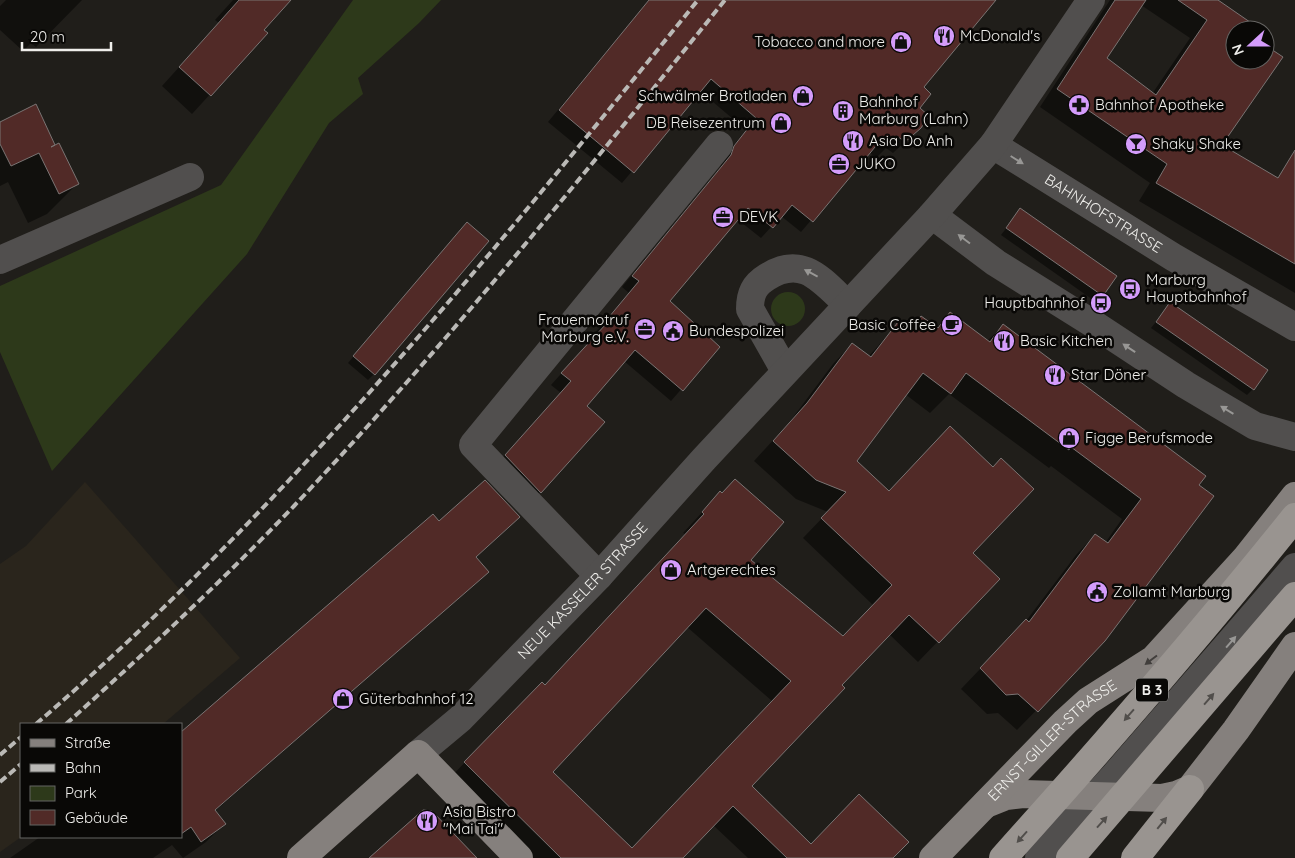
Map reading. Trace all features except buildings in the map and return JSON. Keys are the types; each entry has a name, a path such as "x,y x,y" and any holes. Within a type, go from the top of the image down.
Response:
{"highway":[{"name":"B 3","path":"1003,858 1098,752 1222,608 1295,517"},
{"path":"1070,858 1295,596"},
{"path":"1134,858 1190,789"}],"main road":[{"name":"ERNST-GILLER-STRASSE","path":"933,858 984,804 1088,701 1154,659 1246,558 1295,496"},
{"path":"984,804 1006,796 1023,794 1162,798 1190,789 1236,730 1295,646"},
{"path":"418,754 519,858"},
{"name":"NEUE KASSELER STRASSE","path":"301,858 418,754"}],"street":[{"path":"786,371 750,309 750,298 754,287 777,270 789,267 797,268 819,278 848,305 932,215 993,145 1091,0"},
{"path":"599,576 473,445 719,145"},
{"name":"BAHNHOFSTRASSE","path":"993,145 1173,257 1295,327"},
{"path":"0,260 190,177"},
{"path":"932,215 996,264 1255,426 1295,437"},
{"name":"NEUE KASSELER STRASSE","path":"418,754 460,719 599,576 848,305"},
{"path":"1255,426 1295,423"},
{"path":"1039,858 1095,797 1295,567"}],"shaded area":[{"path":"85,482 240,658 164,723 20,723 20,838 0,852 0,564 26,546"}],"green space":[{"path":"353,0 441,0 419,23 358,78 363,94 329,123 247,254 52,471 0,352 0,286 221,185"},
{"path":"788,292 800,297 805,309 800,321 788,326 776,321 771,309 776,297"}],"railway":[{"path":"37,723 127,642 216,556 301,468 464,284 698,0"},
{"path":"67,723 239,562 350,445 461,320 725,0"},
{"path":"0,755 20,738"},
{"path":"0,782 20,765"}],"place":[{"name":"McDonald's","path":"944,36"},
{"name":"Tobacco and more","path":"901,42"},
{"name":"Schwälmer Brotladen","path":"803,96"},
{"name":"Bahnhof Apotheke","path":"1079,105"},
{"name":"Bahnhof Marburg (Lahn)","path":"843,111"},
{"name":"DB Reisezentrum","path":"781,123"},
{"name":"Asia Do Anh","path":"853,141"},
{"name":"Shaky Shake","path":"1136,144"},
{"name":"JUKO","path":"839,164"},
{"name":"DEVK","path":"723,217"},
{"name":"Marburg Hauptbahnhof","path":"1130,289"},
{"name":"Hauptbahnhof","path":"1101,303"},
{"name":"Basic Coffee","path":"952,325"},
{"name":"Frauennotruf Marburg e.V.","path":"645,329"},
{"name":"Bundespolizei","path":"673,331"},
{"name":"Basic Kitchen","path":"1004,341"},
{"name":"Star Döner","path":"1055,375"},
{"name":"Figge Berufsmode","path":"1069,438"},
{"name":"Artgerechtes","path":"671,570"},
{"name":"Zollamt Marburg","path":"1097,592"},
{"name":"Güterbahnhof 12","path":"343,699"},
{"name":"Asia Bistro \"Mai Tai\"","path":"427,821"}]}
